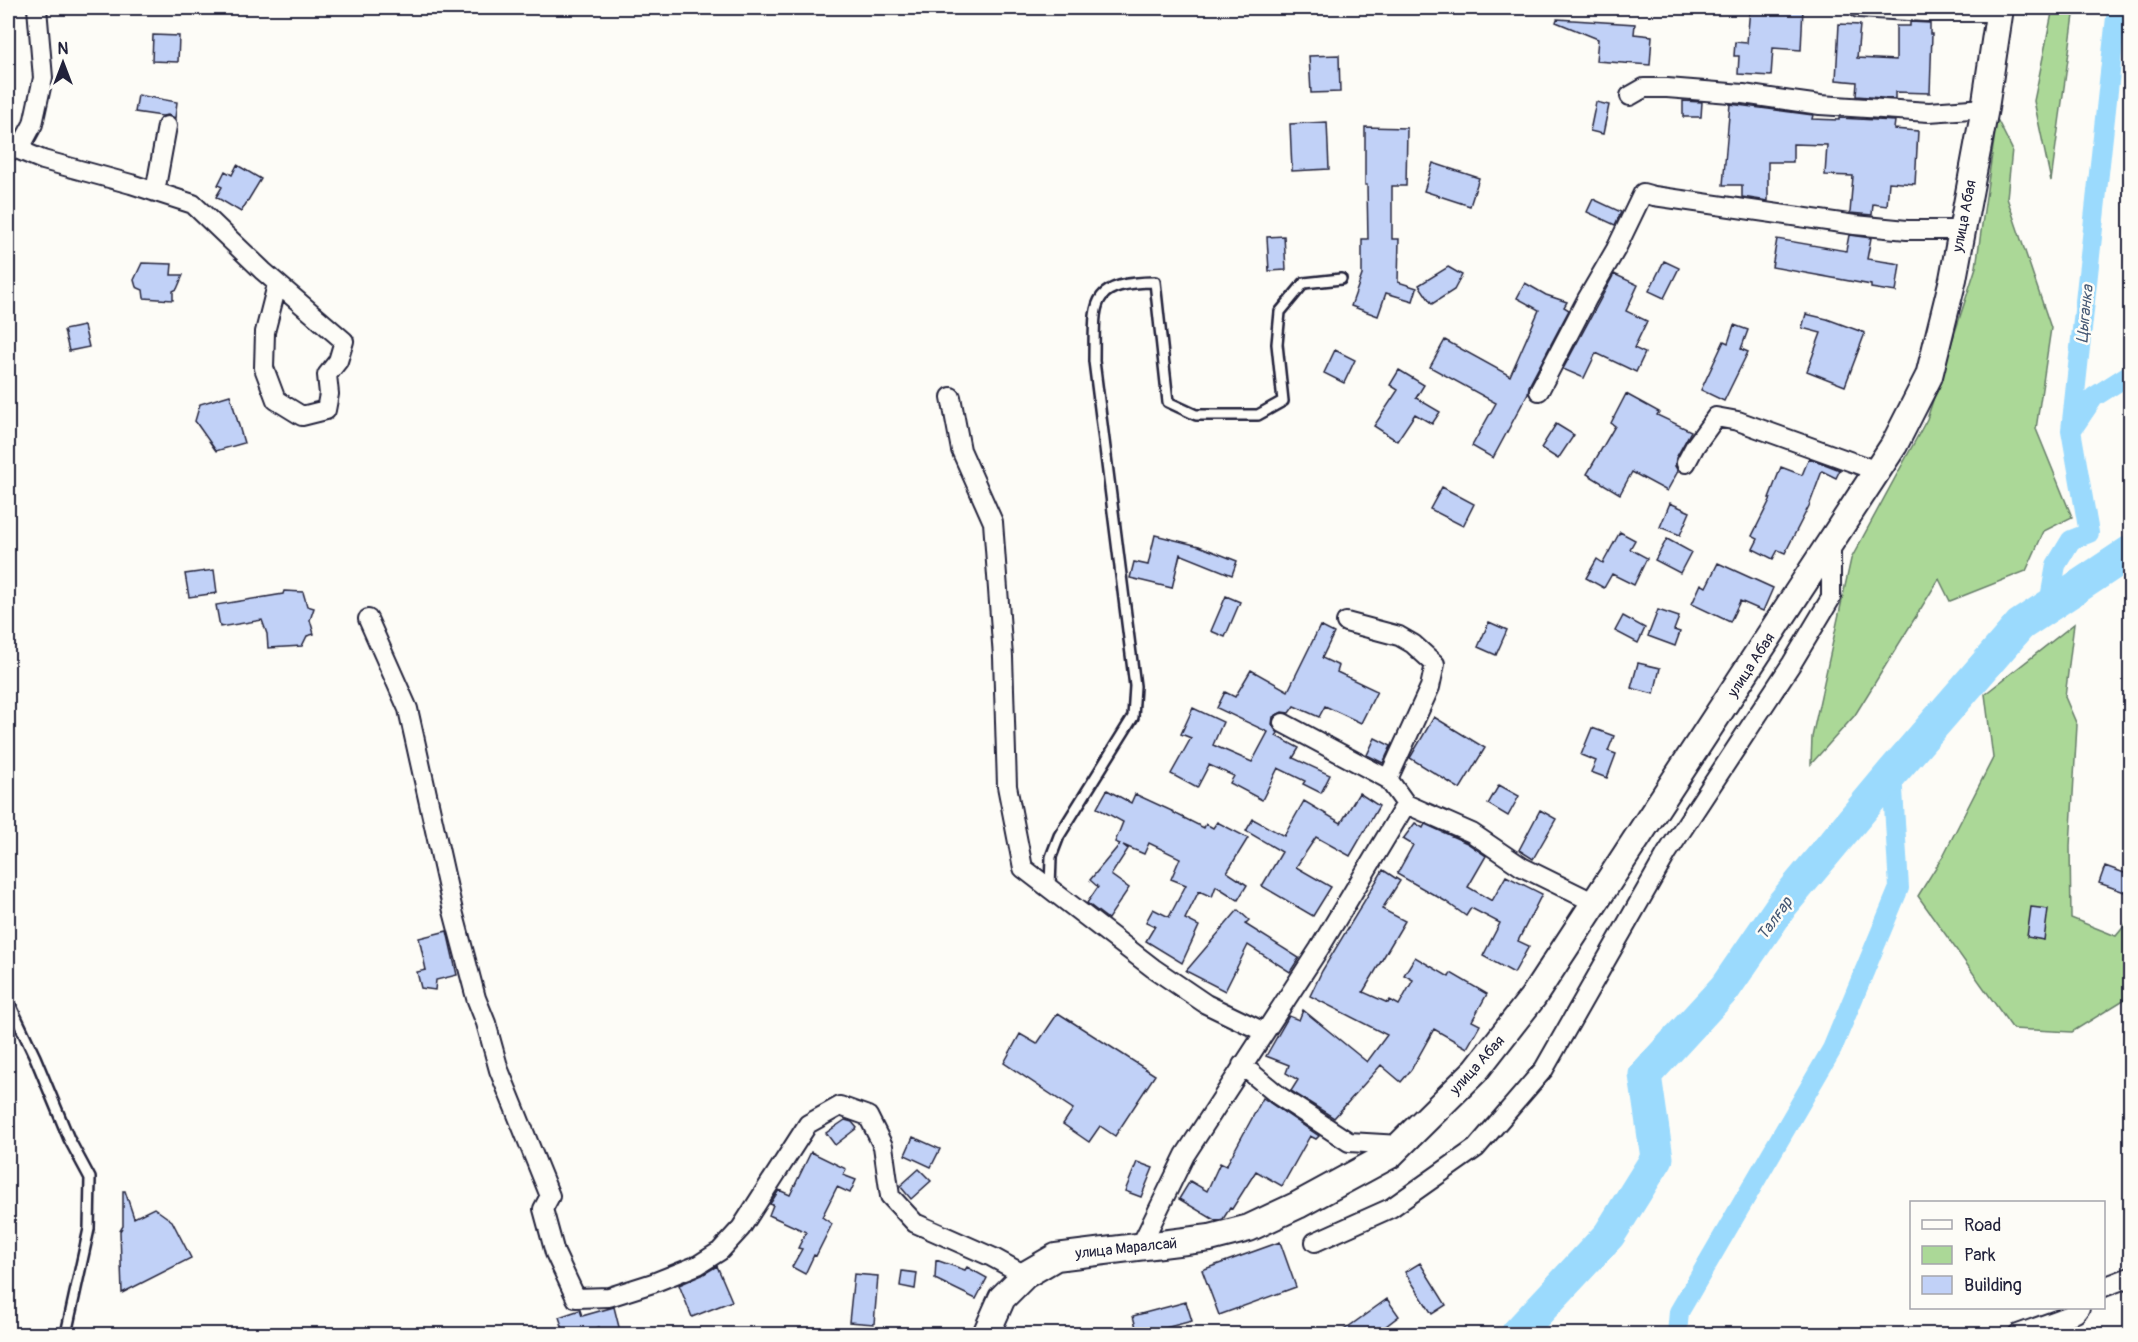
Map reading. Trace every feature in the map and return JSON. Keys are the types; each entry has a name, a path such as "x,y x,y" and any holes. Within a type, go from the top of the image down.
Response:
{"street":[{"path":"37,8 43,78 33,124 13,149 193,204 276,282 344,341 338,361 327,375 329,394 326,410 302,416 276,400 264,368 265,332 276,282"},
{"path":"1858,8 1925,12 2000,10"},
{"name":"улица Абая","path":"1298,1205 1390,1155 1476,1070 1533,997 1894,444 1929,376 1953,279 2000,10"},
{"path":"1630,96 1644,88 1666,88 1743,94 1820,105 1929,112 1984,108"},
{"path":"155,192 167,126"},
{"path":"1539,391 1621,239 1643,193 1855,225 1906,230 1962,230"},
{"path":"951,397 961,450 993,522 1003,657 1007,786 1023,868 1162,974 1206,1004 1264,1032"},
{"path":"1686,464 1695,446 1716,417 1738,421 1877,471"},
{"path":"1315,1242 1391,1208 1476,1148 1544,1068 1667,853 1792,663 1831,598 1832,540"},
{"path":"368,620 408,709 453,911 476,998 486,1023 499,1070 550,1196 543,1209 555,1253 576,1298 609,1297 642,1287 698,1265 720,1251 741,1228 808,1124 840,1106 868,1116 883,1146 890,1196 915,1223 992,1257 1025,1275"},
{"path":"1346,622 1399,636 1413,644 1435,664 1430,687 1388,779"},
{"path":"1283,723 1388,779 1406,804 1472,833 1522,867 1595,903"},
{"path":"1140,1247 1185,1155 1319,949 1406,804"},
{"path":"1242,1065 1279,1096 1349,1142 1400,1144"},
{"name":"улица Маралсай","path":"986,1335 1002,1298 1025,1275 1056,1257 1210,1238 1250,1228 1298,1205"},
{"path":"2105,1286 2130,1277"},
{"path":"2018,1335 2076,1313 2079,1309"}],"lane":[{"path":"1050,890 1051,857 1059,836 1133,717 1135,686 1094,361 1095,308 1107,290 1129,282 1155,282 1168,402 1196,415 1258,415 1283,401 1277,344 1280,312 1304,283 1341,279"},
{"path":"8,1000 35,1057 69,1139 90,1178 89,1229 66,1335"}],"green space":[{"path":"2053,8 2075,8 2051,181 2034,101"},
{"path":"1997,119 2012,149 2007,198 2051,328 2036,429 2072,517 2044,531 2026,571 1950,601 1939,579 1855,715 1811,764 1812,737 1851,559 1927,419 1976,267"},
{"path":"2074,624 2065,697 2077,725 2070,846 2071,918 2116,936 2130,919 2130,996 2072,1032 2013,1029 1918,896 1943,856 1993,758 1985,694"}],"building":[{"path":"1750,8 1803,8 1801,50 1773,48 1771,76 1738,74 1739,56 1734,56 1735,42 1747,43"},
{"path":"1557,19 1635,24 1634,34 1652,36 1650,65 1596,61 1598,39 1556,22"},
{"path":"1910,22 1930,23 1930,34 1932,34 1930,93 1895,92 1895,99 1856,96 1857,82 1836,80 1839,24 1860,25 1857,58 1896,60 1896,26 1910,26"},
{"path":"153,35 179,36 178,62 152,61"},
{"path":"1339,55 1340,92 1311,93 1309,56"},
{"path":"138,95 177,102 175,118 168,115 135,112"},
{"path":"1683,101 1702,102 1701,117 1683,117"},
{"path":"1596,102 1609,105 1603,134 1590,131"},
{"path":"1730,104 1813,115 1812,119 1895,121 1894,129 1918,131 1915,184 1889,182 1887,206 1873,204 1872,215 1850,213 1853,176 1825,175 1827,145 1793,144 1793,162 1768,162 1768,201 1742,197 1742,185 1723,185"},
{"path":"1327,122 1329,169 1292,171 1290,124"},
{"path":"1365,127 1407,128 1406,186 1392,186 1392,239 1399,239 1398,282 1417,288 1413,301 1386,293 1378,316 1351,306 1362,275 1362,239 1368,239"},
{"path":"1433,163 1479,178 1470,206 1424,191"},
{"path":"237,165 261,179 241,212 216,197 222,187 218,185 225,171 232,175"},
{"path":"1593,199 1621,212 1615,225 1587,212"},
{"path":"1849,235 1871,238 1867,259 1900,264 1896,292 1871,288 1871,285 1772,267 1777,239 1846,251"},
{"path":"1284,236 1286,270 1269,271 1267,237"},
{"path":"1664,261 1679,268 1664,298 1649,291"},
{"path":"142,263 172,264 171,275 183,275 177,289 173,291 173,300 144,298 143,290 136,287 134,280"},
{"path":"1448,267 1462,275 1454,290 1432,304 1419,285"},
{"path":"1614,274 1638,285 1626,311 1647,321 1634,348 1645,353 1636,372 1596,353 1584,378 1563,369"},
{"path":"1525,283 1546,295 1567,302 1564,307 1569,310 1493,458 1472,446 1496,403 1430,367 1445,340 1510,376 1539,310 1517,298"},
{"path":"1806,314 1865,333 1845,386 1807,371 1821,333 1802,328"},
{"path":"1734,325 1748,330 1741,349 1748,352 1724,401 1701,390 1724,341 1728,343"},
{"path":"84,326 89,347 69,351 64,330"},
{"path":"1335,350 1355,360 1344,383 1324,373"},
{"path":"1399,370 1424,385 1416,398 1440,412 1432,424 1415,414 1397,441 1374,426 1398,390 1390,385"},
{"path":"1626,394 1659,412 1657,415 1691,431 1676,458 1675,466 1678,471 1667,491 1632,472 1620,494 1587,474 1615,426 1611,423"},
{"path":"230,395 244,443 216,451 195,421 200,404"},
{"path":"1556,424 1574,435 1558,459 1541,448"},
{"path":"1809,458 1840,470 1836,478 1822,471 1809,506 1785,553 1778,550 1773,559 1753,549 1758,539 1752,536 1771,498 1769,498 1781,467 1802,475"},
{"path":"1442,487 1474,504 1463,526 1430,509"},
{"path":"1670,503 1690,512 1680,535 1660,527"},
{"path":"1620,532 1635,540 1630,549 1647,558 1634,585 1612,574 1604,588 1586,578 1597,559 1603,563"},
{"path":"1155,535 1199,546 1237,561 1232,575 1180,554 1172,588 1130,578 1134,562 1148,565"},
{"path":"1667,539 1691,552 1680,573 1655,560"},
{"path":"1718,563 1773,588 1763,611 1740,601 1730,622 1692,604 1701,584 1706,587"},
{"path":"214,570 217,593 189,597 185,574"},
{"path":"284,591 303,592 307,606 314,608 310,620 314,634 307,636 302,646 268,648 267,634 262,620 220,627 216,605 283,594"},
{"path":"1226,596 1240,602 1225,637 1211,631"},
{"path":"1658,610 1679,617 1674,630 1680,632 1675,646 1648,636"},
{"path":"1623,616 1645,628 1638,643 1615,631"},
{"path":"1489,622 1507,630 1496,655 1478,647"},
{"path":"1320,626 1334,633 1322,658 1339,666 1337,672 1377,691 1361,723 1325,706 1319,717 1294,706 1289,713 1282,712 1273,717 1272,724 1278,733 1276,736 1299,748 1293,758 1330,775 1321,793 1303,784 1305,781 1278,768 1262,800 1230,783 1234,776 1209,765 1197,788 1171,774 1191,738 1181,734 1193,708 1223,722 1213,745 1252,762 1268,732 1217,708 1225,692 1235,697 1251,670 1288,691"},
{"path":"1638,663 1660,668 1654,694 1631,688"},
{"path":"1434,717 1485,748 1460,789 1410,758"},
{"path":"1592,728 1614,736 1608,751 1616,754 1607,778 1591,772 1596,761 1581,755"},
{"path":"1375,738 1391,746 1383,763 1367,755"},
{"path":"1499,785 1519,796 1508,816 1488,804"},
{"path":"1107,790 1131,803 1135,794 1204,828 1206,824 1213,828 1217,822 1248,838 1227,872 1247,885 1238,900 1216,886 1212,897 1199,891 1185,919 1199,926 1182,963 1146,941 1155,926 1146,922 1153,909 1169,917 1186,885 1171,879 1180,858 1149,843 1144,854 1123,845 1128,849 1111,875 1129,888 1108,919 1087,903 1098,887 1090,880 1120,844 1115,842 1123,822 1097,808"},
{"path":"1359,793 1379,806 1350,856 1316,837 1296,867 1331,887 1313,916 1262,886 1282,852 1246,831 1253,819 1284,836 1304,801 1341,823"},
{"path":"1540,810 1556,819 1533,859 1519,850"},
{"path":"1415,823 1423,828 1425,824 1467,843 1486,856 1468,887 1492,901 1506,876 1542,894 1518,941 1529,946 1514,973 1483,956 1500,923 1471,908 1466,916 1445,901 1397,874 1413,845 1403,839"},
{"path":"2105,866 2130,875 2130,894 2099,883"},
{"path":"1383,870 1400,881 1382,909 1405,921 1363,992 1388,1003 1390,1000 1399,1005 1413,980 1404,975 1415,957 1449,977 1451,973 1487,994 1472,1021 1480,1025 1467,1048 1434,1029 1411,1070 1401,1082 1381,1065 1334,1118 1291,1091 1298,1080 1286,1073 1289,1065 1266,1056 1289,1016 1299,1020 1303,1010 1367,1062 1387,1035 1310,996 1322,971"},
{"path":"2031,907 2048,909 2044,940 2027,937"},
{"path":"1238,910 1249,920 1245,924 1299,958 1290,972 1248,945 1225,991 1186,971"},
{"path":"447,931 457,975 436,980 435,990 421,988 417,972 426,970 419,938"},
{"path":"1058,1013 1155,1075 1115,1136 1100,1126 1089,1142 1063,1124 1073,1109 1004,1063 1020,1034 1037,1044"},
{"path":"1263,1098 1319,1136 1316,1139 1310,1136 1282,1186 1256,1171 1232,1209 1230,1208 1223,1219 1216,1221 1179,1199 1190,1181 1207,1191 1220,1163 1226,1166"},
{"path":"845,1120 852,1122 857,1128 835,1145 826,1133"},
{"path":"913,1137 940,1149 931,1167 905,1155"},
{"path":"811,1152 846,1169 843,1175 856,1180 850,1193 837,1187 822,1217 832,1224 805,1274 792,1267 802,1249 798,1248 806,1232 769,1215 773,1205 770,1204 779,1190 790,1195"},
{"path":"1137,1162 1153,1168 1141,1197 1125,1191"},
{"path":"919,1169 931,1181 911,1199 900,1186"},
{"path":"123,1191 125,1191 134,1218 154,1208 172,1221 191,1258 122,1293 120,1231 123,1226"},
{"path":"1280,1242 1296,1287 1219,1315 1202,1270"},
{"path":"936,1260 965,1270 967,1267 987,1278 976,1299 935,1279"},
{"path":"1420,1263 1446,1305 1432,1314 1405,1272"},
{"path":"717,1266 732,1301 692,1317 679,1285"},
{"path":"902,1271 917,1273 915,1289 900,1286"},
{"path":"854,1274 878,1276 874,1324 849,1322"},
{"path":"1387,1299 1399,1316 1374,1335 1337,1335"},
{"path":"1186,1302 1192,1321 1138,1335 1133,1316"},
{"path":"614,1307 621,1335 601,1335 599,1327 578,1335 565,1335 559,1317 580,1310 582,1316"}],"waterway":[{"name":"Цыганка","path":"2049,604 2056,565 2071,540 2089,533 2071,430 2117,8"},
{"path":"2073,428 2094,397 2130,374"},
{"name":"Талғар","path":"1517,1334 1609,1235 1657,1158 1645,1075 1725,988 1782,905 2020,625 2130,552"},
{"path":"1677,1334 1679,1312 1832,1049 1899,888 1892,773"}]}
